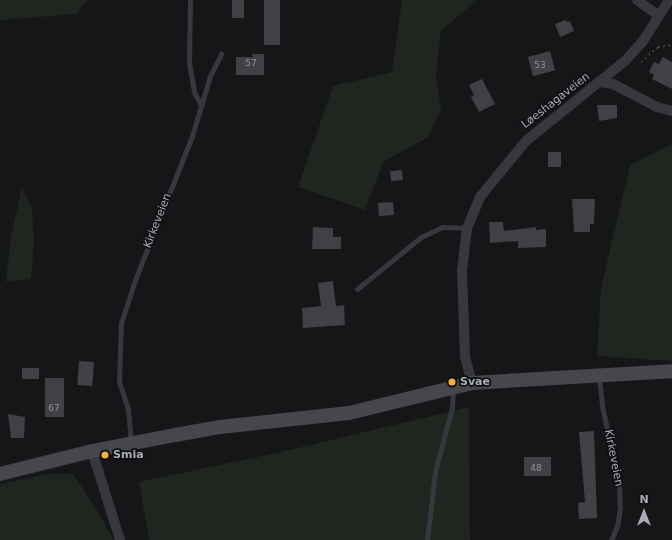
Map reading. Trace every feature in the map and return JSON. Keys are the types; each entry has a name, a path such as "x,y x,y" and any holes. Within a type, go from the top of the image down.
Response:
{"main road":[{"path":"0,474 92,451 220,427 350,413 472,383 672,371"}],"street":[{"path":"637,0 658,15"},
{"name":"Løeshagaveien","path":"472,383 465,356 462,270 467,228 480,197 526,140 626,60 643,40 668,0"},
{"path":"600,82 613,84 657,107 672,111"},
{"path":"92,451 120,540"}],"lane":[{"path":"190,0 189,63 194,92 201,105"},
{"name":"Kirkeveien","path":"132,444 128,409 119,381 121,323 135,280 192,136 210,76 221,54"},
{"path":"357,289 421,236 442,227 467,228"},
{"name":"Kirkeveien","path":"598,375 602,406 619,484 620,508 617,526 611,540"},
{"path":"427,540 435,470 452,408 455,394 453,387"}],"path":[{"path":"626,60 640,63 658,47 672,45"}],"shaded area":[{"path":"0,0 88,0 76,14 0,20"},
{"path":"402,0 477,0 441,31 436,76 441,109 428,137 383,162 365,210 298,187 333,86 392,72"},
{"path":"672,144 672,361 597,356 601,288 630,165"},
{"path":"22,187 32,209 34,242 31,279 6,282 11,235"},
{"path":"469,407 470,540 149,540 139,482 281,452"},
{"path":"48,474 73,474 96,508 114,540 0,540 0,484"}],"building":[{"path":"232,0 244,0 244,18 232,18"},
{"path":"264,0 280,0 280,45 264,45"},
{"path":"566,20 567,22 570,21 574,31 560,37 555,24"},
{"path":"550,51 555,70 533,76 528,57"},
{"path":"252,54 264,54 264,75 236,75 236,57 253,57"},
{"path":"663,57 672,62 672,89 652,79 654,75 649,72 654,62 659,64"},
{"path":"482,79 495,104 479,112 471,97 474,95 469,85"},
{"path":"597,105 617,105 617,118 599,121"},
{"path":"548,152 561,152 561,167 548,167"},
{"path":"402,170 403,180 391,181 390,171"},
{"path":"572,199 595,199 594,224 590,224 590,232 574,232"},
{"path":"393,202 394,215 379,216 378,203"},
{"path":"489,222 503,222 504,231 536,227 536,230 546,229 546,247 518,248 518,241 490,243"},
{"path":"313,227 333,228 333,237 341,237 341,249 312,249"},
{"path":"333,281 336,306 344,305 345,325 303,328 302,308 321,306 318,283"},
{"path":"79,361 94,362 92,386 77,385"},
{"path":"22,368 39,368 39,379 22,379"},
{"path":"45,378 64,378 64,417 45,417"},
{"path":"8,414 25,417 24,438 11,438"},
{"path":"594,431 597,518 579,519 578,503 585,502 579,432"},
{"path":"524,457 551,457 551,476 524,476"}],"place":[{"name":"Svae","path":"452,382"},
{"name":"Smia","path":"105,455"}]}
